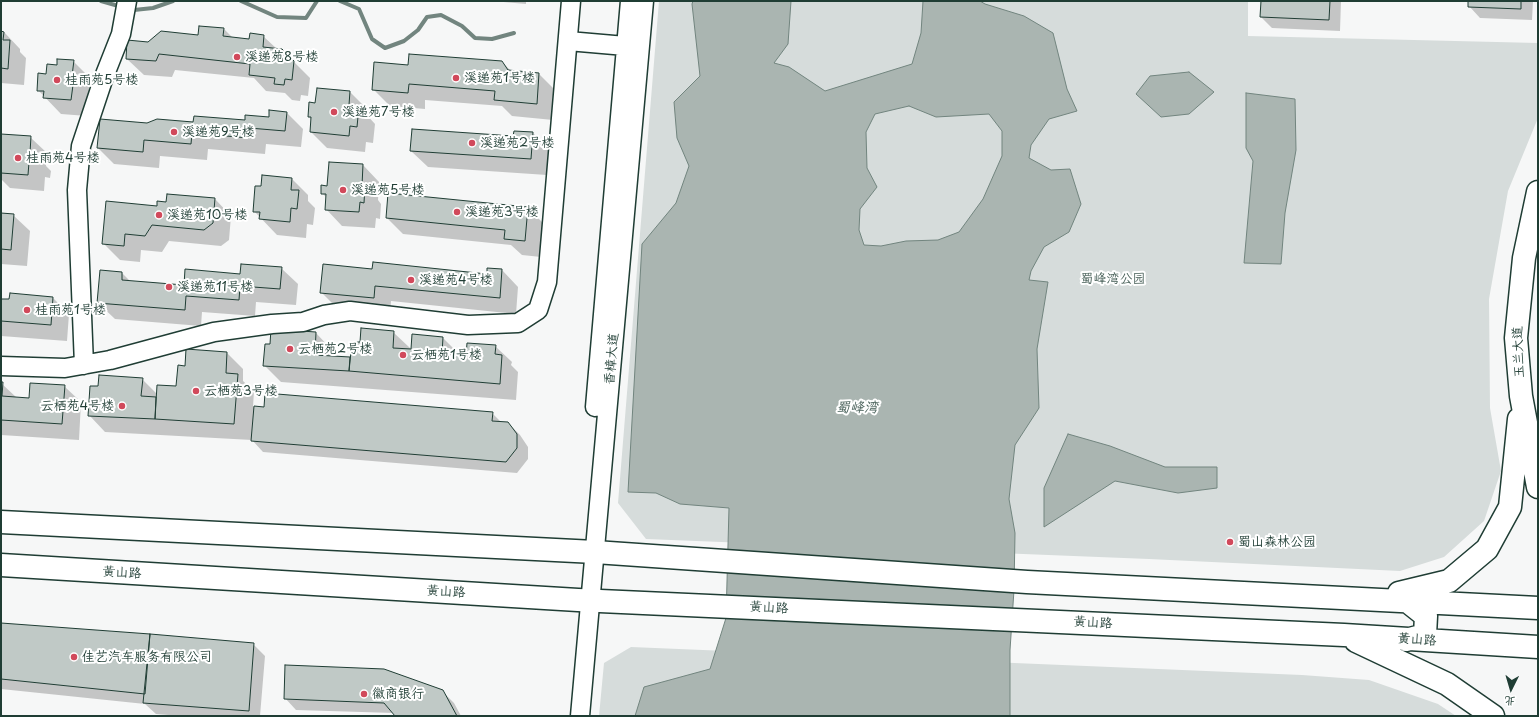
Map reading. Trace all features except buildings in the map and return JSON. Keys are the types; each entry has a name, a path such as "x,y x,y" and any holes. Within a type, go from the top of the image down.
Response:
{"main road":[{"name":"玉兰大道","path":"1538,192 1524,258 1516,338 1521,396 1538,487"},
{"path":"1374,599 1449,581 1487,549 1510,507 1521,396"},
{"path":"1,522 589,552 1027,582 1538,608"},
{"name":"黄山路","path":"1,566 584,600 1344,635 1538,648"},
{"path":"1405,640 1425,635 1426,616 1407,601"},
{"path":"1344,635 1447,684 1493,716"}],"street":[{"path":"1,366 65,368 110,360 214,332 272,324 303,322 324,315 350,311 468,325 518,323 538,310 547,282 571,1"},
{"name":"香樟大道","path":"630,1 633,47"},
{"name":"香樟大道","path":"569,716 589,552 633,47 644,1"},
{"path":"84,365 77,190 82,146 104,77 121,34 126,5"},
{"path":"568,41 633,47"},
{"name":"香樟大道","path":"580,716 584,600"}],"green space":[{"name":"蜀峰湾公园","path":"659,1 1248,1 1248,36 1538,43 1538,118 1508,191 1489,299 1490,408 1501,471 1484,521 1444,557 1400,571 1149,559 646,539 618,503"},
{"path":"631,647 1302,675 1369,680 1438,704 1456,716 599,716 604,663"}],"water":[{"name":"蜀峰湾","path":"693,1 791,1 788,44 774,63 789,67 825,91 912,64 921,33 923,1 980,1 985,4 1024,16 1053,33 1067,89 1077,111 1049,119 1031,145 1029,158 1051,170 1070,169 1081,204 1069,232 1044,247 1031,271 1029,280 1048,282 1037,349 1039,408 1015,445 1009,499 1015,533 1014,590 1010,650 1010,716 635,716 644,687 710,669 726,618 729,508 680,504 656,493 628,492 642,244 676,203 689,166 677,138 674,102 700,76 692,4","holes":["909,106 936,117 989,114 1002,131 1002,156 983,199 959,232 938,240 906,241 881,246 864,245 859,230 860,209 877,187 867,168 866,132 875,114"]},
{"path":"1189,72 1214,92 1189,114 1161,117 1136,94 1150,76"},
{"path":"1246,93 1295,99 1296,150 1285,213 1281,264 1244,263 1253,161 1246,148"},
{"path":"1068,434 1110,446 1165,467 1217,467 1217,488 1178,493 1115,481 1044,527 1044,488"}],"waterway":[{"path":"101,1 122,7"},
{"path":"130,9 153,8 173,1"},
{"path":"241,1 277,17 306,18 317,1"},
{"path":"340,1 359,9 372,39 385,48 404,41 418,30 427,17 441,15 462,26 475,38 492,39 514,33"}],"place":[{"name":"溪递苑8号楼","path":"237,57"},
{"name":"溪递苑1号楼","path":"456,78"},
{"name":"桂雨苑5号楼","path":"57,80"},
{"name":"溪递苑7号楼","path":"334,112"},
{"name":"溪递苑9号楼","path":"174,132"},
{"name":"溪递苑2号楼","path":"472,143"},
{"name":"桂雨苑4号楼","path":"18,158"},
{"name":"溪递苑5号楼","path":"343,190"},
{"name":"溪递苑3号楼","path":"457,212"},
{"name":"溪递苑10号楼","path":"159,215"},
{"name":"溪递苑4号楼","path":"411,280"},
{"name":"溪递苑11号楼","path":"169,287"},
{"name":"桂雨苑1号楼","path":"27,310"},
{"name":"云栖苑2号楼","path":"290,349"},
{"name":"云栖苑1号楼","path":"403,355"},
{"name":"云栖苑3号楼","path":"196,391"},
{"name":"云栖苑4号楼","path":"122,406"},
{"name":"蜀山森林公园","path":"1230,542"},
{"name":"佳艺汽车服务有限公司","path":"74,657"},
{"name":"徽商银行","path":"364,694"}]}
